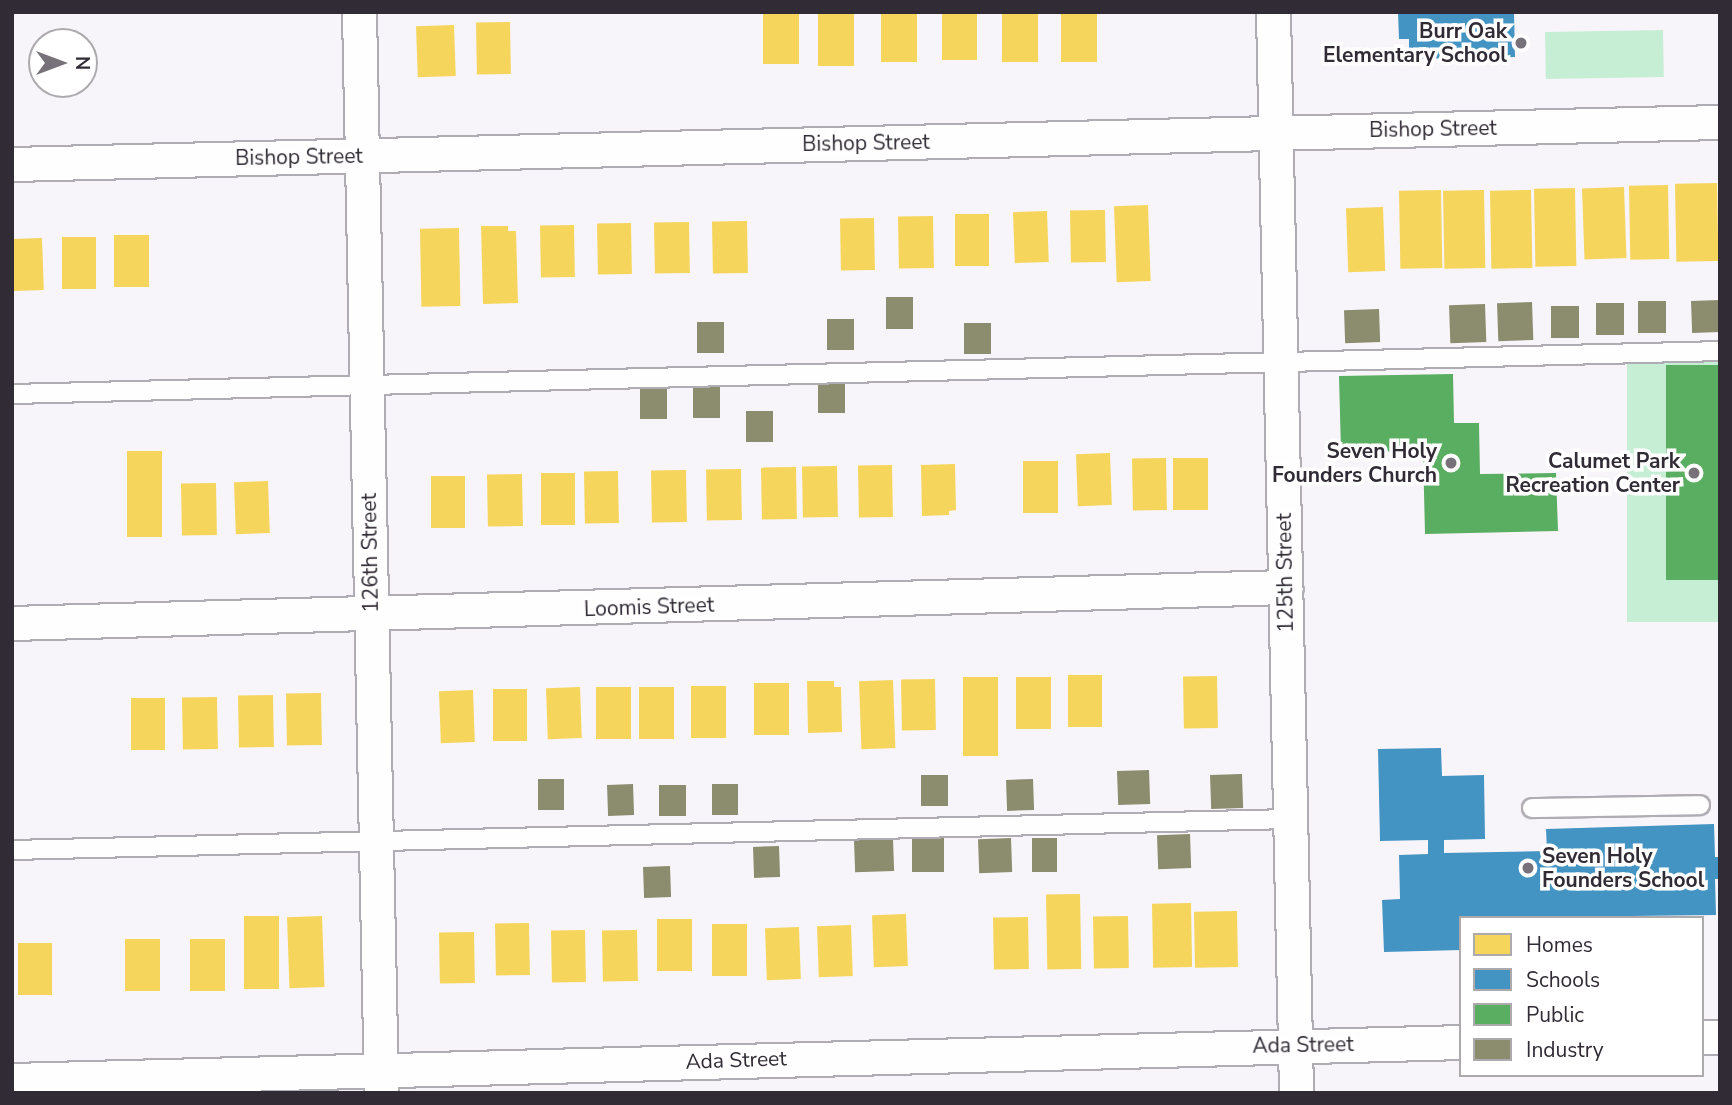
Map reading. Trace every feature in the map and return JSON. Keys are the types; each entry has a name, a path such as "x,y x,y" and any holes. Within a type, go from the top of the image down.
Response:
{"street":[{"name":"126th Street","path":"359,12 380,1081"},
{"name":"125th Street","path":"1273,12 1296,1093"},
{"name":"Bishop Street","path":"12,164 1720,122"},
{"name":"Loomis Street","path":"12,623 371,615 1285,587"},
{"name":"Ada Street","path":"12,1080 380,1081 1295,1045 1459,1042"}],"lane":[{"path":"12,394 1720,351"},
{"path":"1532,808 1700,805"},
{"path":"12,850 1290,819"}],"green space":[{"path":"1663,30 1664,77 1546,79 1545,32"},
{"path":"1627,361 1720,361 1720,622 1627,622"}],"building: Homes":[{"path":"763,12 799,12 799,64 763,64"},
{"path":"818,12 854,12 854,66 818,66"},
{"path":"881,12 917,12 917,62 881,62"},
{"path":"942,12 977,12 977,60 942,60"},
{"path":"1002,12 1038,12 1038,62 1002,62"},
{"path":"1061,12 1097,12 1097,62 1061,62"},
{"path":"510,22 511,74 477,75 476,23"},
{"path":"454,25 456,76 418,77 416,26"},
{"path":"1717,183 1718,261 1676,262 1675,184"},
{"path":"1668,185 1669,259 1630,260 1629,186"},
{"path":"1624,187 1626,258 1585,259 1582,188"},
{"path":"1575,188 1576,266 1535,267 1534,189"},
{"path":"1441,190 1442,268 1400,269 1399,191"},
{"path":"1484,190 1485,268 1444,269 1443,191"},
{"path":"1531,190 1532,268 1491,269 1490,191"},
{"path":"1148,205 1151,281 1117,282 1114,206"},
{"path":"1383,207 1385,271 1348,272 1346,208"},
{"path":"1105,210 1106,262 1071,263 1070,211"},
{"path":"1047,211 1049,262 1015,263 1013,212"},
{"path":"955,214 989,214 989,266 955,266"},
{"path":"933,216 934,268 899,269 898,217"},
{"path":"874,218 875,270 841,271 840,219"},
{"path":"747,221 748,273 713,274 712,222"},
{"path":"689,222 690,273 655,274 654,223"},
{"path":"631,223 632,274 598,275 597,224"},
{"path":"574,225 575,277 541,278 540,226"},
{"path":"481,226 508,226 508,231 516,231 518,303 483,304"},
{"path":"459,228 460,306 421,307 420,229"},
{"path":"114,235 149,235 149,287 114,287"},
{"path":"62,237 96,237 96,289 62,289"},
{"path":"42,238 44,290 14,291 12,239"},
{"path":"127,451 162,451 162,537 127,537"},
{"path":"1110,453 1112,505 1078,506 1076,454"},
{"path":"1166,458 1167,510 1133,511 1132,459"},
{"path":"1173,458 1208,458 1208,510 1173,510"},
{"path":"1023,461 1058,461 1058,513 1023,513"},
{"path":"955,464 956,510 949,511 949,515 922,516 921,465"},
{"path":"892,465 893,517 859,518 858,466"},
{"path":"837,466 838,517 803,518 802,467"},
{"path":"796,467 797,519 762,520 761,468"},
{"path":"741,469 742,520 707,521 706,470"},
{"path":"686,470 687,522 652,523 651,471"},
{"path":"618,471 619,523 585,524 584,472"},
{"path":"541,473 575,473 575,525 541,525"},
{"path":"522,474 523,526 488,527 487,475"},
{"path":"431,476 465,476 465,528 431,528"},
{"path":"268,481 270,533 236,534 234,482"},
{"path":"216,483 217,535 182,536 181,484"},
{"path":"1068,675 1102,675 1102,727 1068,727"},
{"path":"1217,676 1218,728 1184,729 1183,677"},
{"path":"963,677 998,677 998,756 963,756"},
{"path":"1016,677 1051,677 1051,729 1016,729"},
{"path":"935,679 936,730 902,731 901,680"},
{"path":"893,680 895,748 861,749 859,681"},
{"path":"807,681 834,681 834,687 841,687 842,732 808,733"},
{"path":"754,683 789,683 789,735 754,735"},
{"path":"691,686 726,686 726,738 691,738"},
{"path":"580,687 582,738 548,739 546,688"},
{"path":"596,687 631,687 631,739 596,739"},
{"path":"639,687 674,687 674,739 639,739"},
{"path":"493,689 527,689 527,741 493,741"},
{"path":"473,690 475,742 441,743 439,691"},
{"path":"321,693 322,745 287,746 286,694"},
{"path":"273,695 274,747 239,748 238,696"},
{"path":"217,697 218,749 183,750 182,698"},
{"path":"131,698 165,698 165,750 131,750"},
{"path":"1080,894 1081,969 1047,970 1046,895"},
{"path":"1191,903 1192,967 1153,968 1152,904"},
{"path":"1237,911 1238,967 1195,968 1194,912"},
{"path":"906,914 908,966 874,967 872,915"},
{"path":"244,916 279,916 279,989 244,989"},
{"path":"322,916 324,987 289,988 287,917"},
{"path":"1128,916 1129,968 1094,969 1093,917"},
{"path":"1028,917 1029,969 994,970 993,918"},
{"path":"657,919 692,919 692,971 657,971"},
{"path":"529,923 530,975 496,976 495,924"},
{"path":"712,924 747,924 747,976 712,976"},
{"path":"851,925 853,976 819,977 817,926"},
{"path":"799,927 801,979 767,980 765,928"},
{"path":"585,930 586,982 552,983 551,931"},
{"path":"637,930 638,981 603,982 602,931"},
{"path":"474,932 475,983 440,984 439,933"},
{"path":"125,939 160,939 160,991 125,991"},
{"path":"190,939 225,939 225,991 190,991"},
{"path":"18,943 52,943 52,995 18,995"}],"building: Schools":[{"path":"1398,12 1514,12 1515,57 1409,59 1409,39 1399,39"},
{"path":"1441,748 1442,776 1484,775 1485,839 1444,840 1444,853 1547,851 1546,829 1714,824 1715,857 1720,857 1720,879 1715,879 1716,915 1459,916 1459,950 1384,952 1382,900 1400,899 1399,855 1428,854 1428,840 1380,841 1378,749"}],"building: Public":[{"name":"Calumet Park Recreation Center","path":"1666,365 1720,365 1720,580 1666,580"},
{"name":"Seven Holy Founders Church","path":"1453,374 1454,423 1479,423 1480,474 1556,473 1558,531 1425,534 1423,451 1341,452 1339,376"}],"building: Industry":[{"path":"886,297 913,297 913,329 886,329"},
{"path":"1719,300 1720,332 1692,333 1691,301"},
{"path":"1638,301 1666,301 1666,333 1638,333"},
{"path":"1532,302 1533,340 1498,341 1497,303"},
{"path":"1596,303 1624,303 1624,335 1596,335"},
{"path":"1485,304 1486,342 1450,343 1449,305"},
{"path":"1551,306 1579,306 1579,338 1551,338"},
{"path":"1379,309 1380,342 1345,343 1344,310"},
{"path":"827,319 854,319 854,350 827,350"},
{"path":"697,322 724,322 724,353 697,353"},
{"path":"964,323 991,323 991,354 964,354"},
{"path":"818,382 845,382 845,413 818,413"},
{"path":"693,387 720,387 720,418 693,418"},
{"path":"640,388 667,388 667,419 640,419"},
{"path":"746,411 773,411 773,442 746,442"},
{"path":"1149,770 1150,804 1118,805 1117,771"},
{"path":"1242,774 1243,808 1211,809 1210,775"},
{"path":"921,775 948,775 948,806 921,806"},
{"path":"538,779 564,779 564,810 538,810"},
{"path":"1033,779 1034,810 1007,811 1006,780"},
{"path":"633,784 634,815 608,816 607,785"},
{"path":"712,784 738,784 738,815 712,815"},
{"path":"659,785 686,785 686,816 659,816"},
{"path":"1190,834 1191,868 1158,869 1157,835"},
{"path":"912,838 944,838 944,872 912,872"},
{"path":"1011,838 1012,872 979,873 978,839"},
{"path":"1032,838 1057,838 1057,872 1032,872"},
{"path":"893,839 894,871 855,872 854,840"},
{"path":"779,846 780,877 754,878 753,847"},
{"path":"670,866 671,897 644,898 643,867"}],"place":[{"name":"Burr Oak Elementary School","path":"1521,43"},
{"name":"Seven Holy Founders Church","path":"1451,463"},
{"name":"Calumet Park Recreation Center","path":"1694,473"},
{"name":"Seven Holy Founders School","path":"1528,868"}]}
